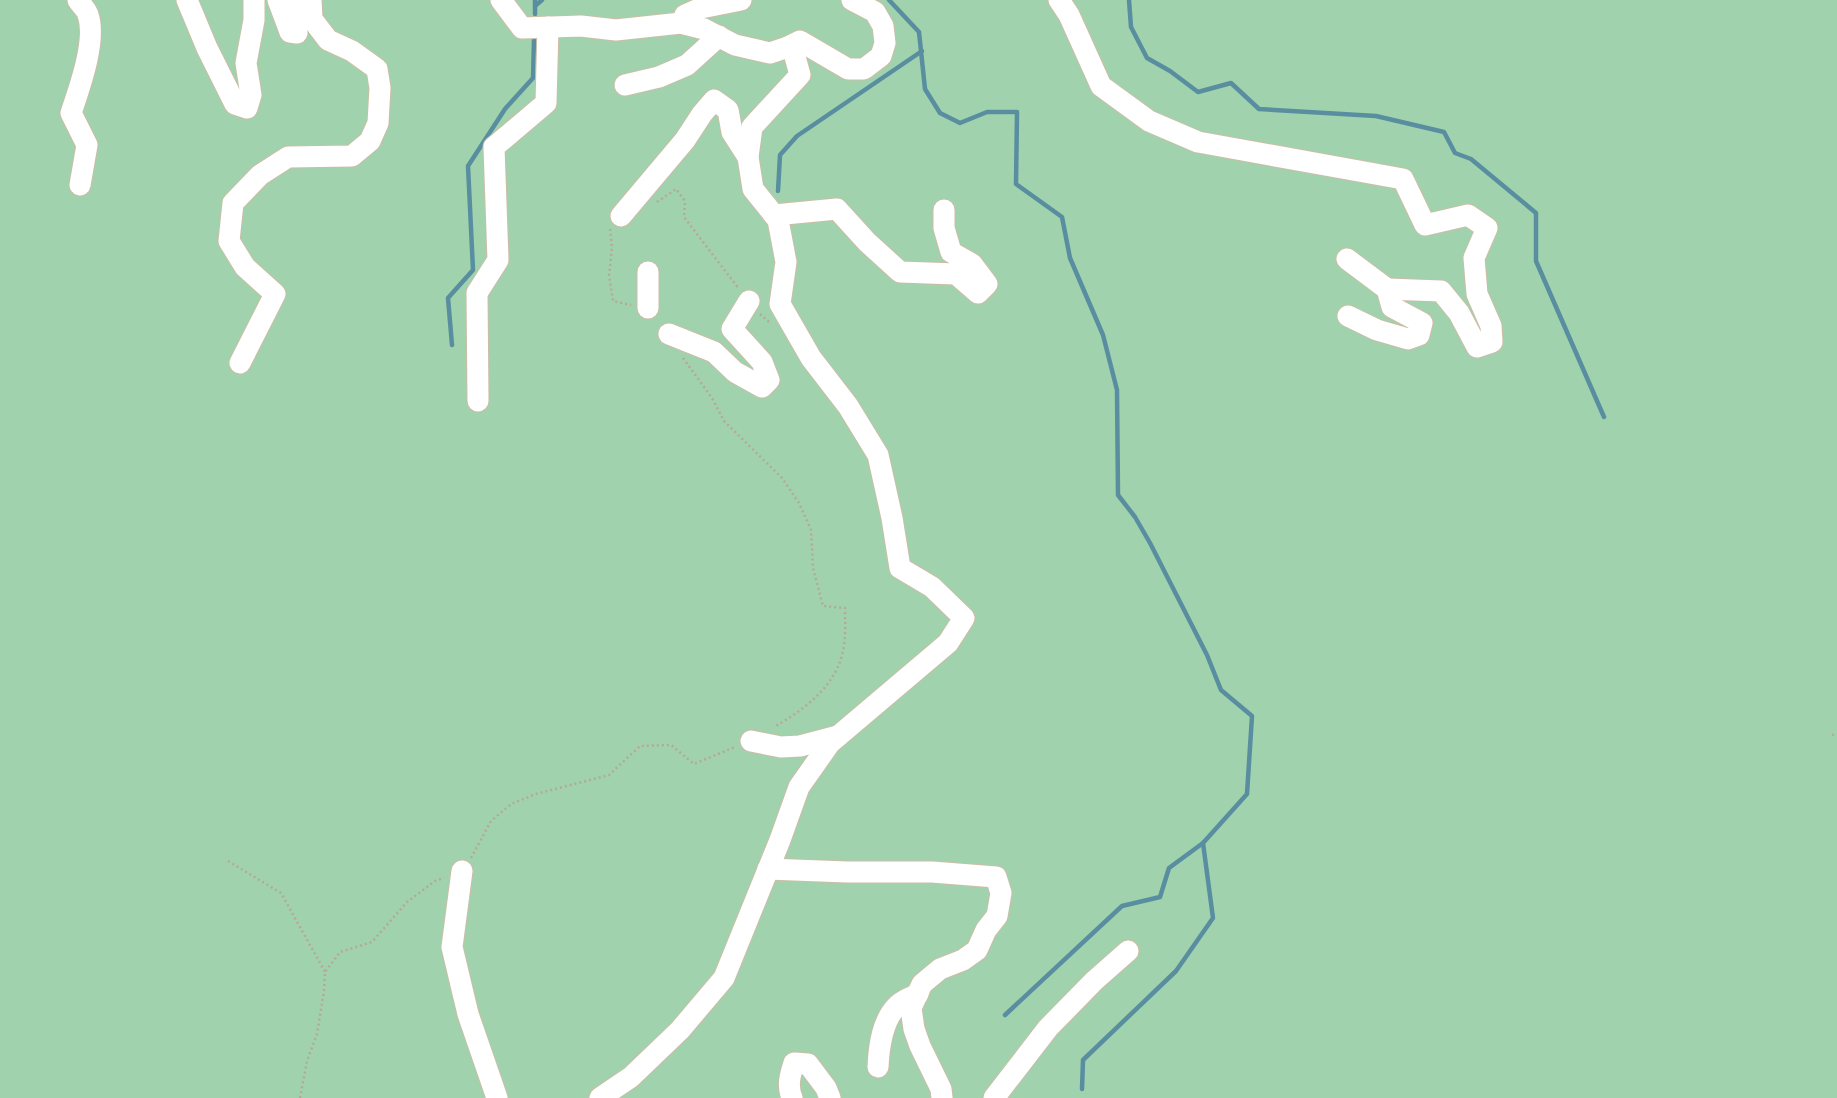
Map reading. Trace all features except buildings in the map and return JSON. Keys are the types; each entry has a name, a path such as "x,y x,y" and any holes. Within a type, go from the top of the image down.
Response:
{"lane":[{"path":"78,0 88,15 90,37 88,60 71,114 87,145 80,185"},
{"path":"187,0 207,48 235,104 247,108 252,95 246,63 254,20 254,0"},
{"path":"278,0 290,32 297,33 295,12 297,0"},
{"path":"240,363 275,294 245,267 229,241 233,203 260,175 288,156 352,156 370,141 378,123 380,88 377,69 352,51 328,40 312,19 311,0"},
{"path":"501,0 522,28 581,26 616,30 685,24 704,29 735,45 770,52 788,47 800,41 848,69 864,69 882,56 885,43 884,26 875,12 852,0"},
{"path":"685,24 686,15 701,8 741,0"},
{"path":"1059,0 1069,15 1101,86 1149,121 1198,142 1403,179 1425,225 1468,215 1488,228 1474,258 1477,294 1491,326 1492,342 1477,347 1459,312 1441,291 1387,289 1347,259"},
{"path":"478,401 477,293 498,260 494,147 546,103 548,27"},
{"path":"625,85 659,77 687,65 719,36"},
{"path":"600,1098 631,1077 680,1030 724,978 799,787 830,743 948,643 964,618 932,587 900,568 892,518 878,455 848,406 810,358 780,304 786,262 778,220 753,189 748,156 752,127 800,75 794,53 788,47"},
{"path":"621,216 685,140 702,114 714,100 728,110 732,132 748,156"},
{"path":"774,215 836,210 867,242 900,272 956,274 978,293 987,284 972,264 951,252 944,228 944,210"},
{"path":"648,272 648,308"},
{"path":"1348,316 1377,330 1408,339 1419,334 1422,323 1392,307 1387,289"},
{"path":"669,334 714,352 735,372 762,386 769,380 762,362 732,329 749,301"},
{"path":"751,741 781,747 800,746 838,736"},
{"path":"768,869 847,872 932,872 996,877 1001,893 997,916 986,930 977,950 963,960 940,969 922,984 911,1008 914,1029 920,1046 941,1089 942,1098"},
{"path":"462,871 452,947 468,1014 497,1098"},
{"path":"994,1098 1048,1028 1094,981 1128,951"},
{"path":"878,1067 879,1049 885,1025 898,1004 918,994"},
{"path":"792,1098 789,1092 789,1077 794,1063 808,1064 826,1088 830,1098"}],"path":[{"path":"655,204 676,189 685,201 684,218 724,271 762,316 772,325"},
{"path":"621,216 609,225 612,248 609,275 613,301 648,308"},
{"path":"325,972 340,952 372,942 407,902 435,881 462,871 491,821 511,804 536,794 609,775 640,746 671,745 694,764 751,741 806,707 825,687 838,667 844,646 845,608 823,606 813,568 811,530 799,503 782,478 724,421 712,398 682,357"},
{"path":"1832,735 1837,734"},
{"path":"228,861 281,893 325,972 324,991 317,1034 307,1061 300,1098"}],"green space":[{"path":"0,0 1837,0 1837,1098 0,1098"}],"waterway":[{"path":"535,0 535,6 542,0"},
{"path":"889,0 919,32 925,89 940,113 960,123 987,112 1017,112 1016,184 1062,217 1070,258 1103,335 1117,390 1118,495 1135,517 1150,543 1207,655 1221,690 1252,716 1247,794 1203,843 1213,918 1176,971 1083,1060 1082,1089"},
{"path":"1129,0 1131,27 1147,58 1170,71 1198,92 1231,83 1259,109 1376,116 1444,132 1455,153 1471,159 1536,213 1536,261 1604,417"},
{"path":"535,6 535,14"},
{"path":"452,345 448,298 473,270 468,166 505,109 533,78 534,40"},
{"path":"778,191 780,155 797,136 922,51"},
{"path":"1005,1015 1122,906 1160,897 1169,868 1203,843"}]}
